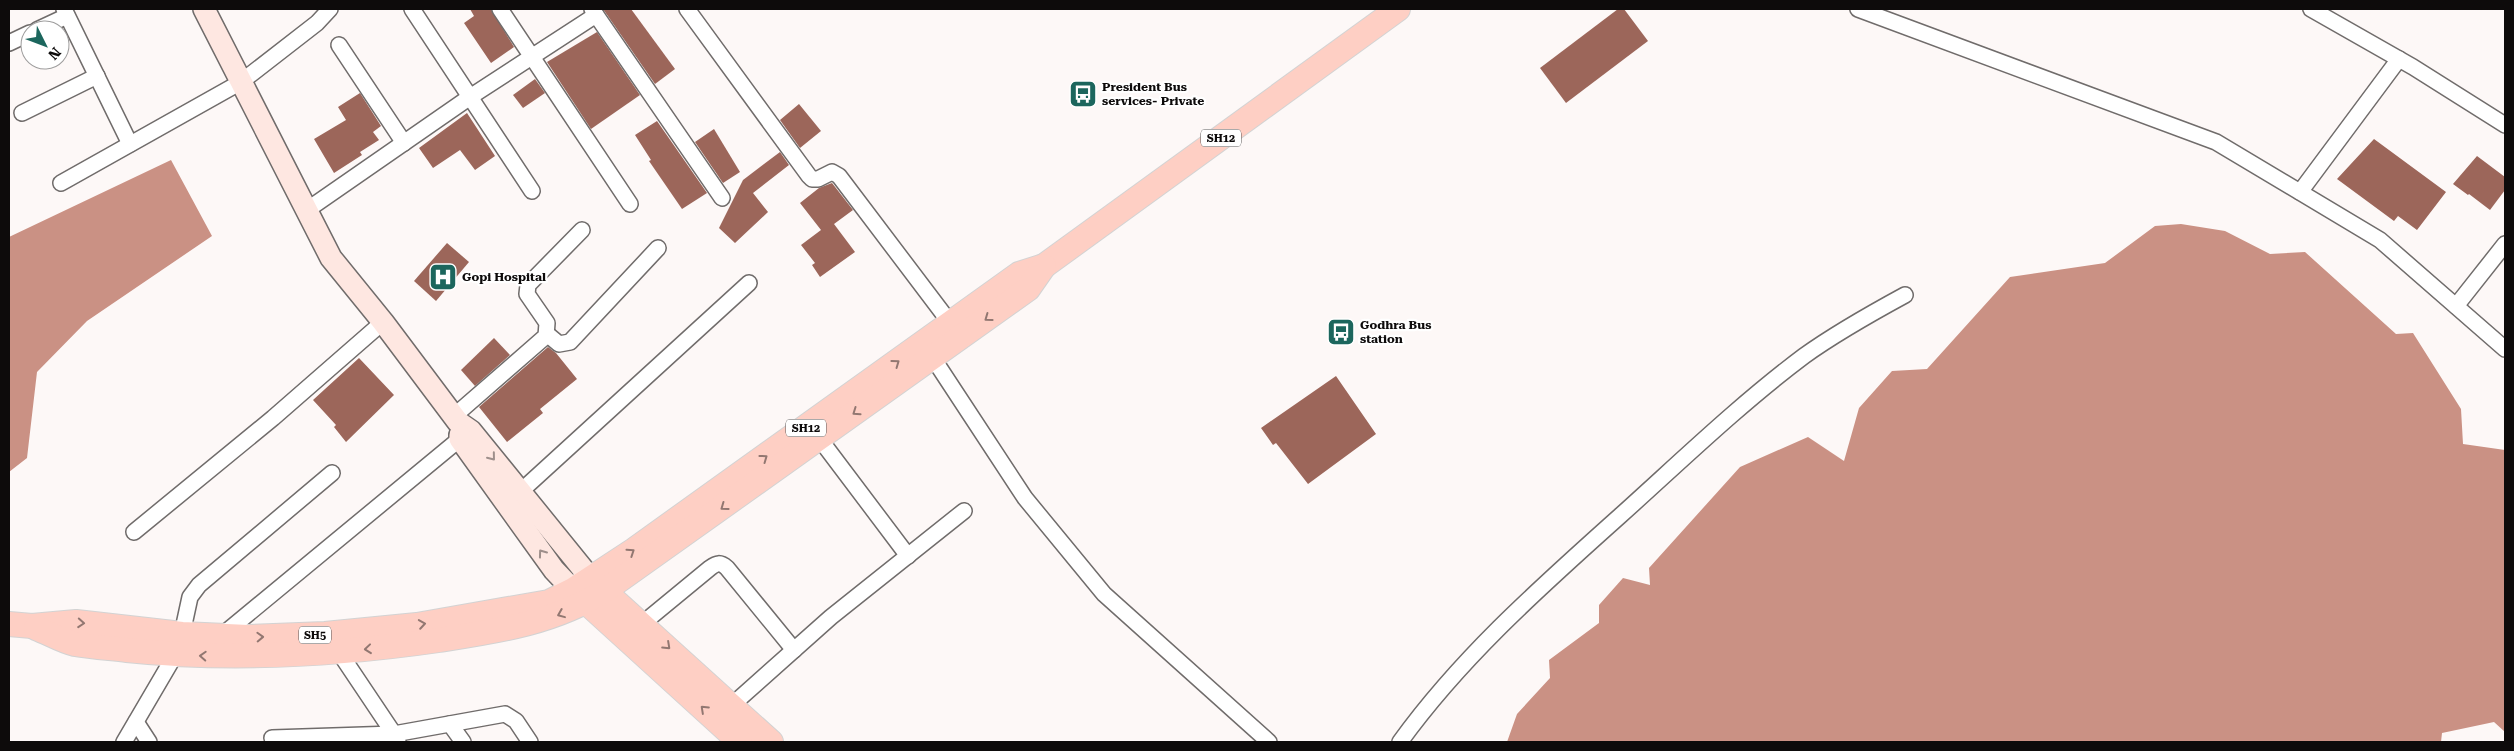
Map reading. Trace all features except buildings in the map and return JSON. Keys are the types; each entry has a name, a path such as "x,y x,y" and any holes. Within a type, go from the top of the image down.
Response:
{"main road":[{"path":"204,9 331,258 383,322 460,427 554,570 642,624 771,742"},
{"name":"SH12","path":"588,591 1019,274 1044,266 1398,9"},
{"name":"SH12","path":"588,591 819,438 933,358 1028,289 1044,266"},
{"path":"460,427 520,492 588,591 740,742"},
{"name":"SH5","path":"179,644 220,636 326,634 418,625 549,602 588,591"},
{"name":"SH5","path":"9,624 32,626 76,622 179,644 218,657 339,652 482,634 532,624 588,591"}],"street":[{"path":"60,183 241,82 317,23 330,9"},
{"path":"412,9 532,191"},
{"path":"500,9 630,204"},
{"path":"687,9 809,176 812,179 818,179 832,172 839,176 951,324"},
{"path":"2311,9 2399,59 2505,125"},
{"path":"1865,10 2216,142 2380,240 2505,349"},
{"path":"53,20 66,12 130,144"},
{"path":"307,210 470,97 533,58 594,12 722,198"},
{"path":"340,46 404,143"},
{"path":"2300,192 2399,59"},
{"path":"22,113 97,76"},
{"path":"220,636 460,427 547,334 548,323 527,294 528,286 582,230"},
{"path":"2456,306 2505,244"},
{"path":"547,334 559,344 570,342 658,248"},
{"path":"520,492 749,283"},
{"path":"1400,742 1421,713 1463,664 1584,549 1732,415 1804,356 1852,324 1905,295"},
{"path":"134,532 273,418 383,322"},
{"path":"933,358 1025,498 1104,594 1269,742"},
{"path":"819,438 908,556"},
{"path":"124,742 179,644 190,597 199,585 332,474"},
{"path":"732,706 831,617 964,511"},
{"path":"642,624 716,563 721,563 794,650"},
{"path":"339,652 397,738"},
{"path":"272,738 397,738 450,724 505,714 516,721 530,742"},
{"path":"136,722 149,742"},
{"path":"450,724 463,742"}],"shaded area":[{"path":"171,160 212,236 87,321 37,372 27,458 9,472 9,237"},
{"path":"2181,224 2225,231 2270,254 2305,252 2396,334 2413,333 2461,409 2463,444 2505,450 2505,732 2494,722 2442,733 2441,742 1507,742 1517,714 1550,678 1549,660 1599,623 1599,605 1623,578 1650,585 1649,568 1740,467 1808,437 1844,461 1859,408 1892,371 1927,369 2010,277 2105,263 2155,226"}],"place":[{"name":"President Bus services- Private","path":"1083,94"},
{"name":"Gopi Hospital","path":"443,277"},
{"name":"Godhra Bus station","path":"1341,332"}]}
